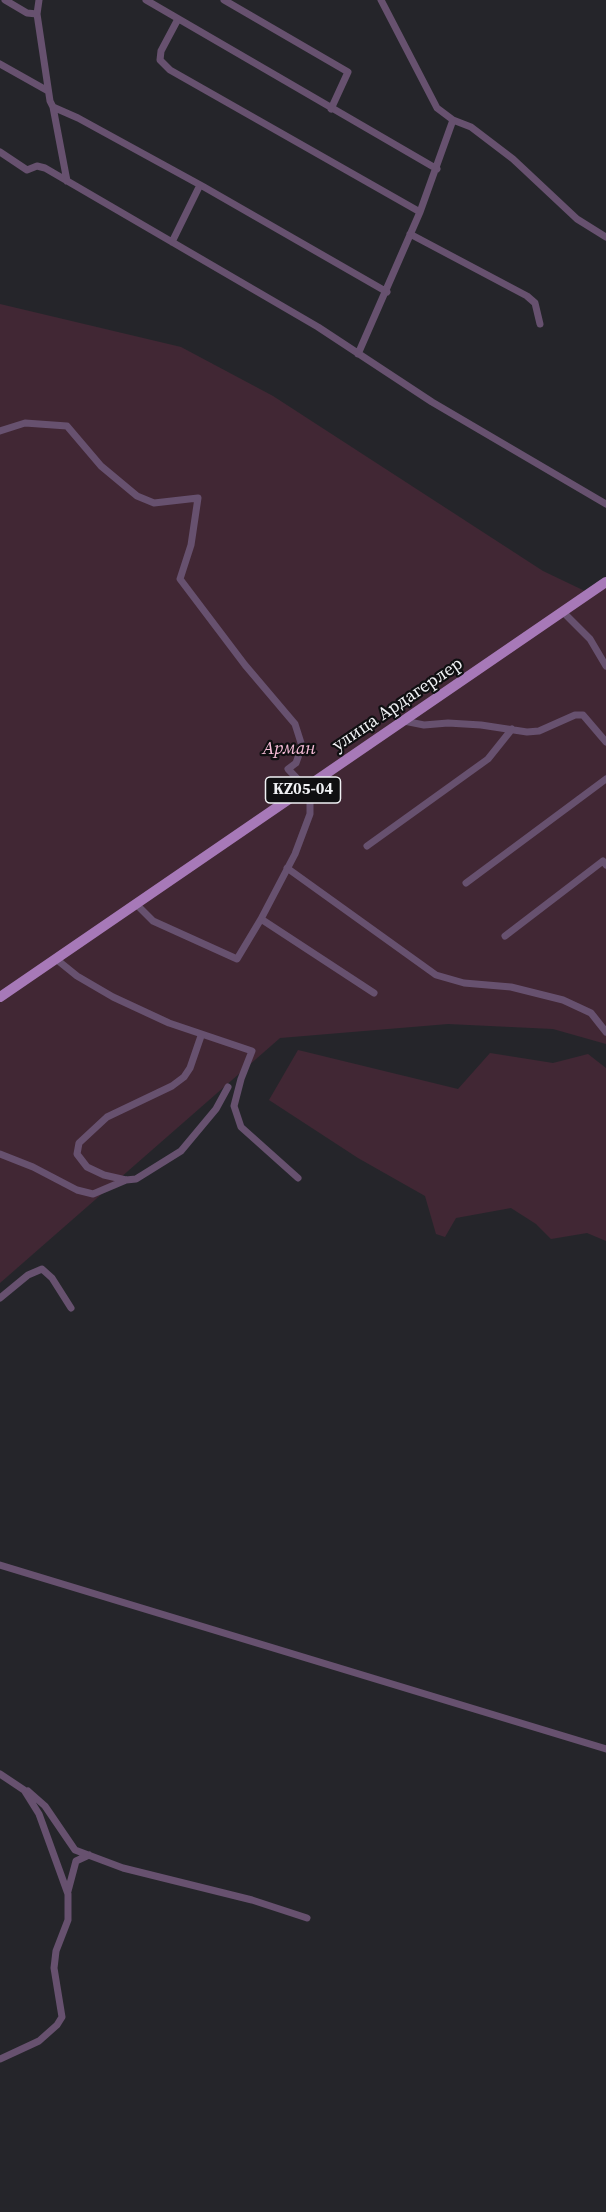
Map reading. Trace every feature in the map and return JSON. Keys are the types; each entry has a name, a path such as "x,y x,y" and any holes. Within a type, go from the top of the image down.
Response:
{"main road":[{"name":"улица Ардагерлер","path":"0,997 606,582"}],"street":[{"path":"5,0 27,13 37,14"},
{"path":"39,0 37,14 48,91 67,181"},
{"path":"146,0 436,169"},
{"path":"224,0 348,72 331,109"},
{"path":"381,0 437,108 453,120 471,127 513,159 577,219 606,237"},
{"path":"178,19 161,51 160,60 170,70 420,212"},
{"path":"0,64 48,91"},
{"path":"53,107 78,118 200,185 387,292"},
{"path":"358,354 420,212 453,120"},
{"path":"0,152 27,170 37,166 45,168 318,327 432,402 606,504"},
{"path":"172,242 200,185"},
{"path":"410,234 527,296 535,303 540,324"},
{"path":"0,431 25,423 67,426 101,466 137,496 154,503 198,498 191,545 180,579 245,665 295,724 302,746 296,763 288,769 306,788 310,797 310,814 287,868 237,959 153,921 136,904"},
{"path":"563,612 590,639 606,666"},
{"path":"404,721 424,725 448,723 538,731 574,715 583,715 606,742"},
{"path":"367,846 488,759 512,729"},
{"path":"466,883 606,778"},
{"path":"505,936 605,862"},
{"path":"287,868 436,975 464,983 511,987 563,999 591,1013 606,1032"},
{"path":"261,919 374,993"},
{"path":"56,959 77,976 112,997 201,1036 252,1051 241,1078 234,1106 241,1126 298,1178"},
{"path":"126,1180 104,1175 87,1167 77,1154 79,1143 107,1117 172,1086 184,1077 190,1068 201,1036"},
{"path":"0,1154 33,1167 77,1190 93,1194 126,1180 136,1179 181,1151 216,1109 228,1087"},
{"path":"0,1298 28,1275 42,1269 52,1278 71,1308"},
{"path":"0,1565 606,1749"},
{"path":"0,1774 45,1806 75,1850 123,1868 252,1900 307,1918"},
{"path":"22,1788 39,1814 59,1863 68,1894"},
{"path":"0,2059 39,2041 57,2025 62,2017 54,1968 56,1951 68,1920 68,1894 76,1861 89,1855"}],"green space":[{"name":"Арман","path":"0,304 181,347 273,396 543,571 589,593 606,582 606,1044 553,1029 448,1024 280,1038 0,1283"},
{"path":"298,1050 458,1089 490,1053 553,1063 588,1054 606,1068 606,1241 587,1233 551,1239 536,1224 511,1208 456,1218 445,1237 436,1234 425,1196 358,1158 269,1100"}]}
